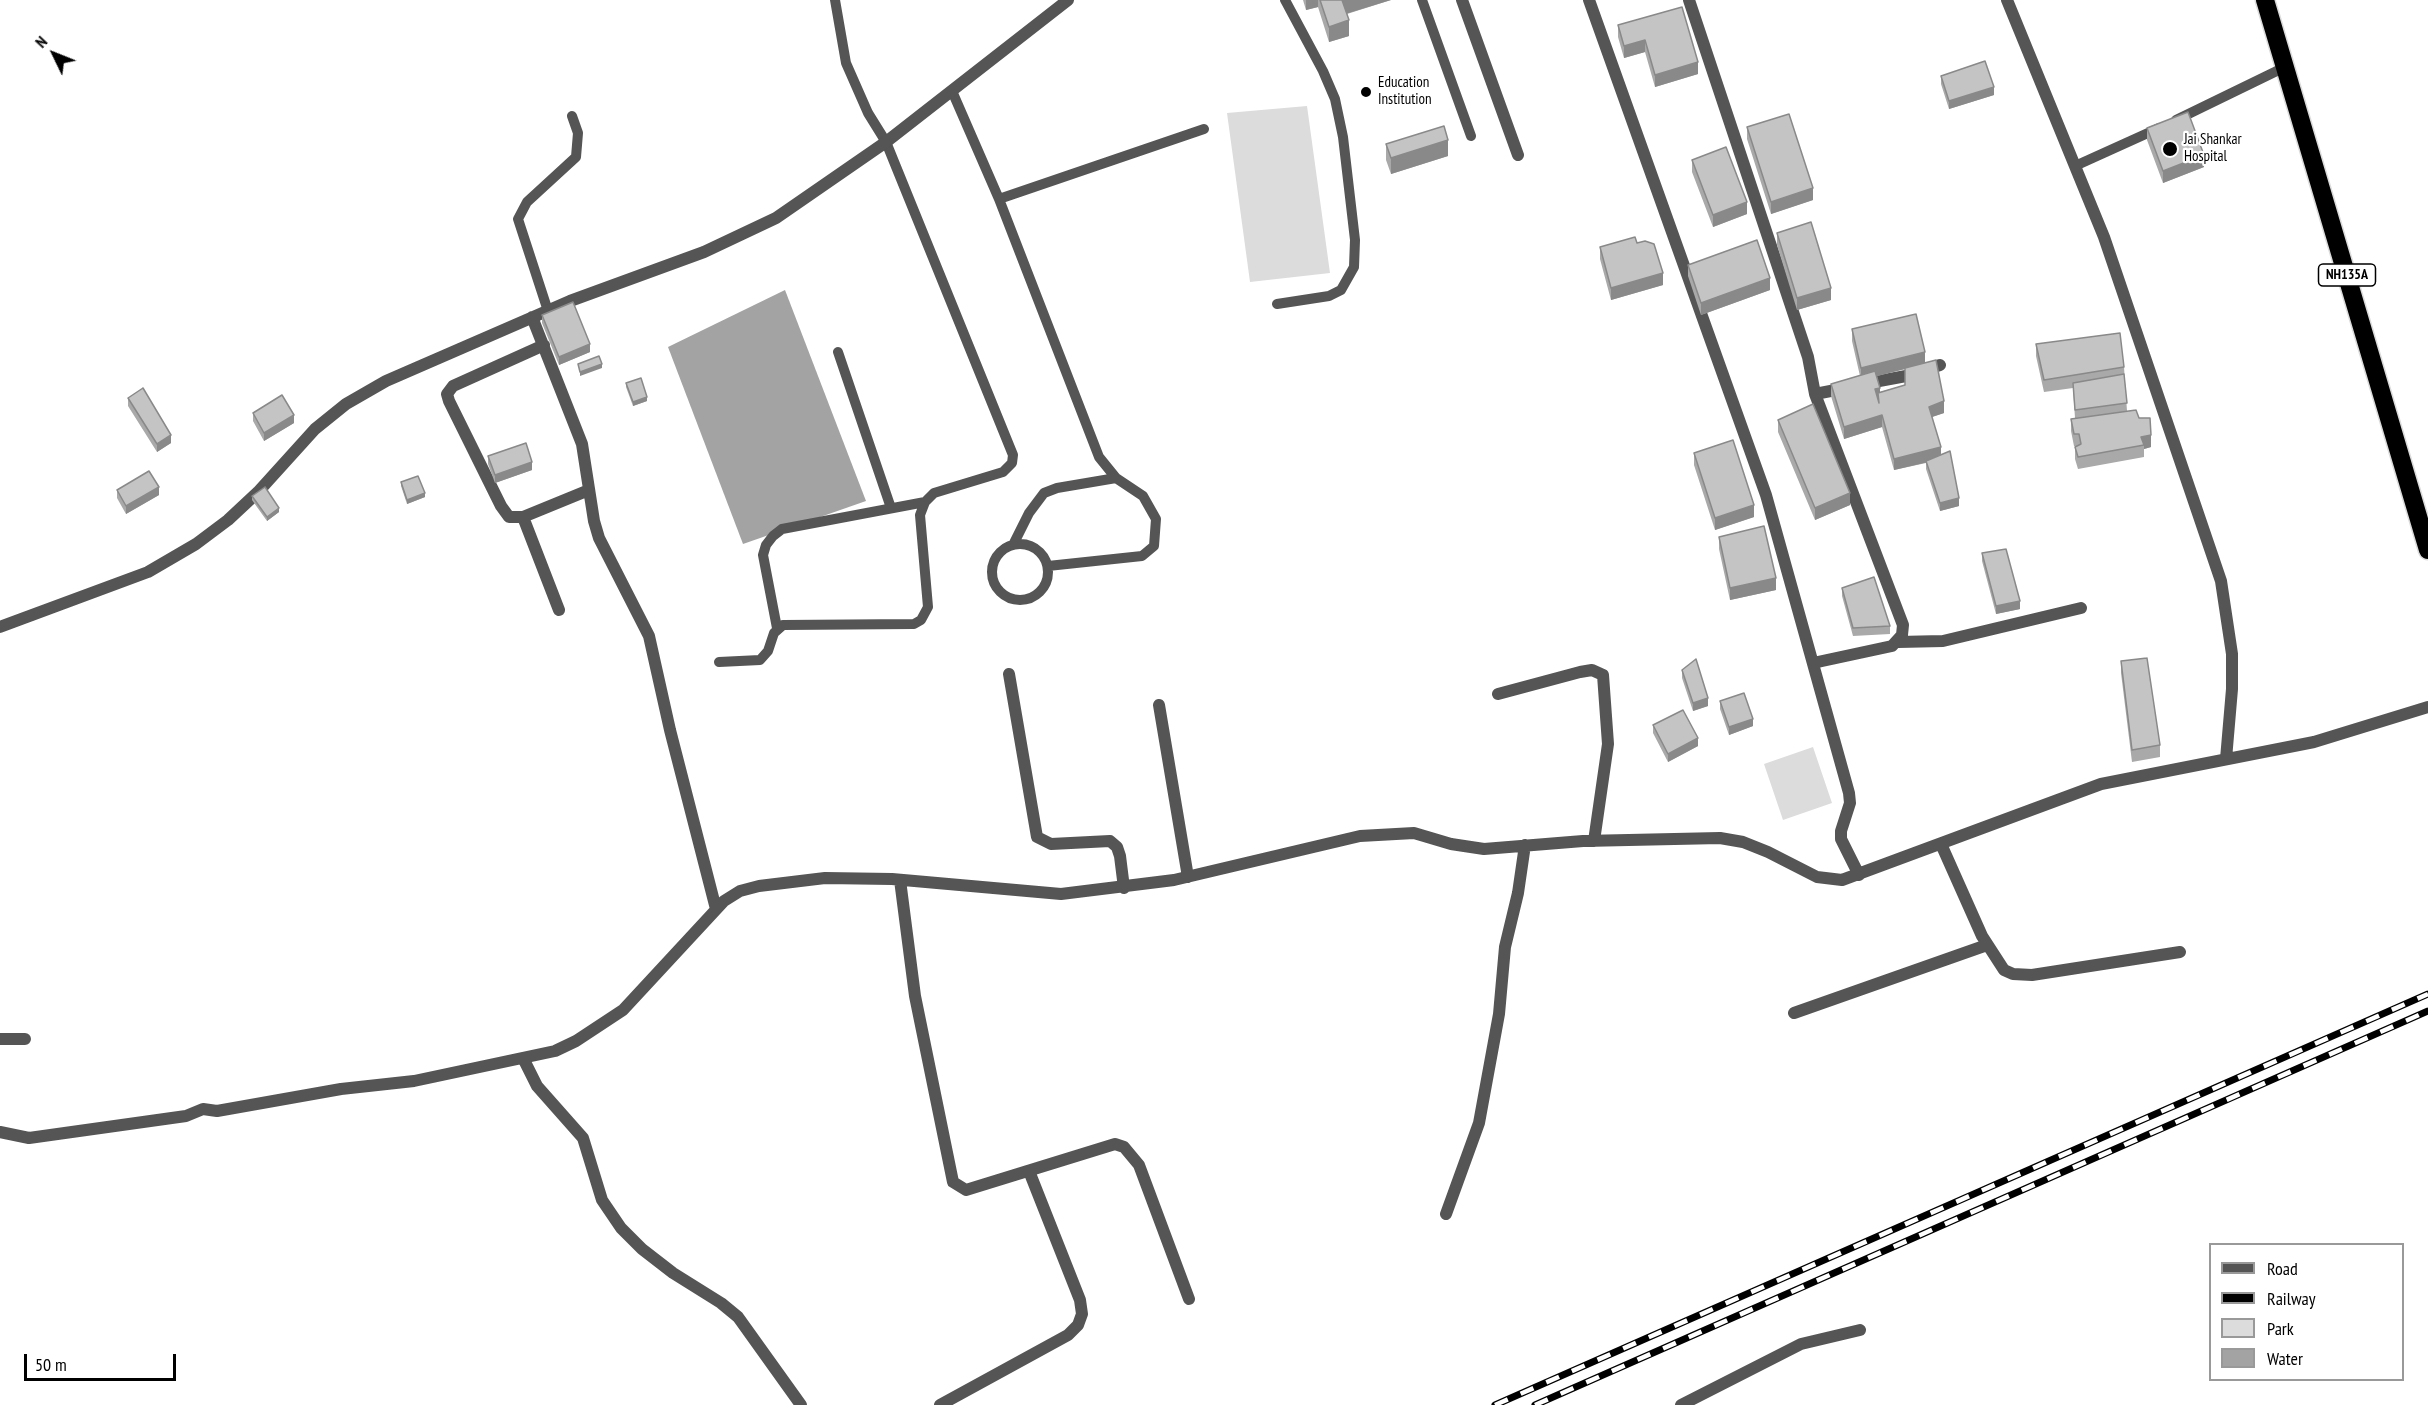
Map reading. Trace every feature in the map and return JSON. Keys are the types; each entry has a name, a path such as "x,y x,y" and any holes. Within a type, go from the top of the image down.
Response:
{"highway":[{"name":"NH135A","path":"2265,0 2428,550"}],"street":[{"path":"0,627 148,572 187,550 228,520 315,429 346,404 430,360 532,317 741,236 785,212 886,142 1068,0"},
{"path":"1462,0 1518,155"},
{"path":"1589,0 1766,495 1850,802 1840,831 1841,839 1859,874"},
{"path":"1689,0 1808,357 1815,394 1903,625 1902,636 1898,642"},
{"path":"2007,0 2104,237 2221,582 2232,654 2232,689 2226,759"},
{"path":"532,317 582,444 599,538 650,636 672,741 716,909"},
{"path":"544,345 453,386 447,394 504,514 514,519 523,517 589,490"},
{"path":"1815,394 1906,375 1940,365"},
{"path":"523,517 559,610"},
{"path":"1813,663 1879,651 1898,642 1943,641 2081,608"},
{"path":"1498,694 1580,672 1592,670 1603,675 1608,744 1594,841"},
{"path":"1009,674 1037,837 1051,844 1110,841 1117,847 1120,856 1124,888"},
{"path":"1159,705 1188,877"},
{"path":"0,1131 29,1138 186,1116 203,1109 218,1111 330,1091 414,1081 555,1051 576,1041 623,1010 716,909 740,891 759,886 825,878 900,880 1061,894 1124,888 1188,877 1360,836 1414,833 1466,848 1484,849 1594,841 1720,838 1743,842 1768,852 1817,878 1842,880 2101,784 2313,742 2428,707"},
{"path":"1941,844 1987,945 2004,970 2013,974 2032,975 2180,952"},
{"path":"1446,1214 1479,1123 1499,1014 1505,947 1518,893 1525,845"},
{"path":"900,880 904,930 915,996 953,1182 966,1190 1114,1144 1124,1147 1140,1165 1189,1299"},
{"path":"1794,1013 1987,945"},
{"path":"0,1039 25,1039"},
{"path":"523,1058 537,1086 583,1138 602,1200 621,1228 642,1249 673,1273 721,1303 738,1317 801,1405"},
{"path":"940,1405 1068,1335 1078,1325 1082,1314 1080,1300 1029,1171"},
{"path":"1681,1405 1801,1344 1860,1330"}],"lane":[{"path":"777,628 788,624 914,624 921,620 928,607 920,515 925,502 934,493 1003,472 1009,468 1013,455 886,142 868,112 846,63 835,0"},
{"path":"1277,304 1329,296 1341,290 1354,267 1355,240 1343,137 1335,99 1323,70 1285,0"},
{"path":"1422,0 1471,136"},
{"path":"2075,166 2285,67"},
{"path":"952,91 999,199 1099,457 1116,478 1134,489 1151,507 1156,519 1154,546 1142,556 1048,566"},
{"path":"548,311 518,219 527,202 576,157 578,133 572,116"},
{"path":"999,199 1204,129"},
{"path":"838,352 891,508"},
{"path":"1014,545 1029,513 1044,493 1057,488 1116,478"},
{"path":"719,662 760,660 768,651 777,628 763,555 766,545 782,529 925,502"},
{"path":"1014,545 1030,546 1039,550 1048,566 1049,576 1041,592 1024,601 1006,597 994,584 993,565 1003,550 1014,545"}],"green space":[{"path":"1307,106 1330,273 1250,282 1227,113"},
{"path":"1813,747 1832,803 1783,820 1764,764"}],"water":[{"path":"785,290 866,501 743,544 668,347"}],"building":[{"path":"1320,0 1342,0 1349,20 1329,27"},
{"path":"1682,7 1698,62 1655,75 1645,40 1624,46 1618,25"},
{"path":"1985,61 1994,87 1949,101 1941,76"},
{"path":"2188,112 2204,155 2163,171 2147,128"},
{"path":"1789,114 1813,188 1771,202 1747,127"},
{"path":"1444,126 1448,140 1391,158 1386,144"},
{"path":"1726,147 1747,202 1713,215 1692,160"},
{"path":"1811,222 1831,288 1797,298 1777,233"},
{"path":"1635,237 1637,243 1645,241 1654,244 1663,273 1611,288 1600,247"},
{"path":"1757,240 1770,278 1701,303 1688,265"},
{"path":"573,302 590,344 559,357 542,315"},
{"path":"1916,314 1925,352 1861,368 1852,329"},
{"path":"2120,333 2124,367 2044,380 2036,344"},
{"path":"599,356 602,364 580,372 578,364"},
{"path":"1936,360 1944,401 1929,407 1941,447 1894,459 1882,415 1844,427 1831,384 1875,371 1880,388 1875,389 1879,403 1878,393 1905,385 1905,368"},
{"path":"2124,374 2127,403 2075,410 2073,383"},
{"path":"641,378 647,397 633,402 626,383"},
{"path":"143,388 171,435 157,444 128,398"},
{"path":"282,395 294,415 264,433 253,413"},
{"path":"1813,404 1850,493 1815,508 1778,420"},
{"path":"2136,410 2139,418 2150,418 2151,435 2141,437 2144,445 2078,457 2075,447 2081,444 2079,434 2074,434 2071,419"},
{"path":"1733,440 1754,505 1715,518 1694,453"},
{"path":"526,443 532,462 495,475 488,456"},
{"path":"1950,451 1959,498 1940,503 1926,461"},
{"path":"149,471 159,487 126,506 117,490"},
{"path":"418,476 425,493 407,500 401,482"},
{"path":"265,487 279,508 267,517 252,496"},
{"path":"1764,526 1776,578 1730,588 1719,537"},
{"path":"2006,549 2020,601 1996,606 1982,553"},
{"path":"1874,577 1890,626 1853,628 1842,588"},
{"path":"2147,658 2160,745 2132,750 2121,661"},
{"path":"1696,659 1708,698 1693,703 1682,670"},
{"path":"1744,693 1753,719 1729,727 1720,701"},
{"path":"1683,710 1698,738 1668,754 1653,725"}],"railway":[{"path":"1495,1405 2428,994"},
{"path":"1535,1405 2428,1011"}],"place":[{"name":"Education Institution","path":"1366,92"},
{"name":"Jai Shankar Hospital","path":"2170,149"}]}
